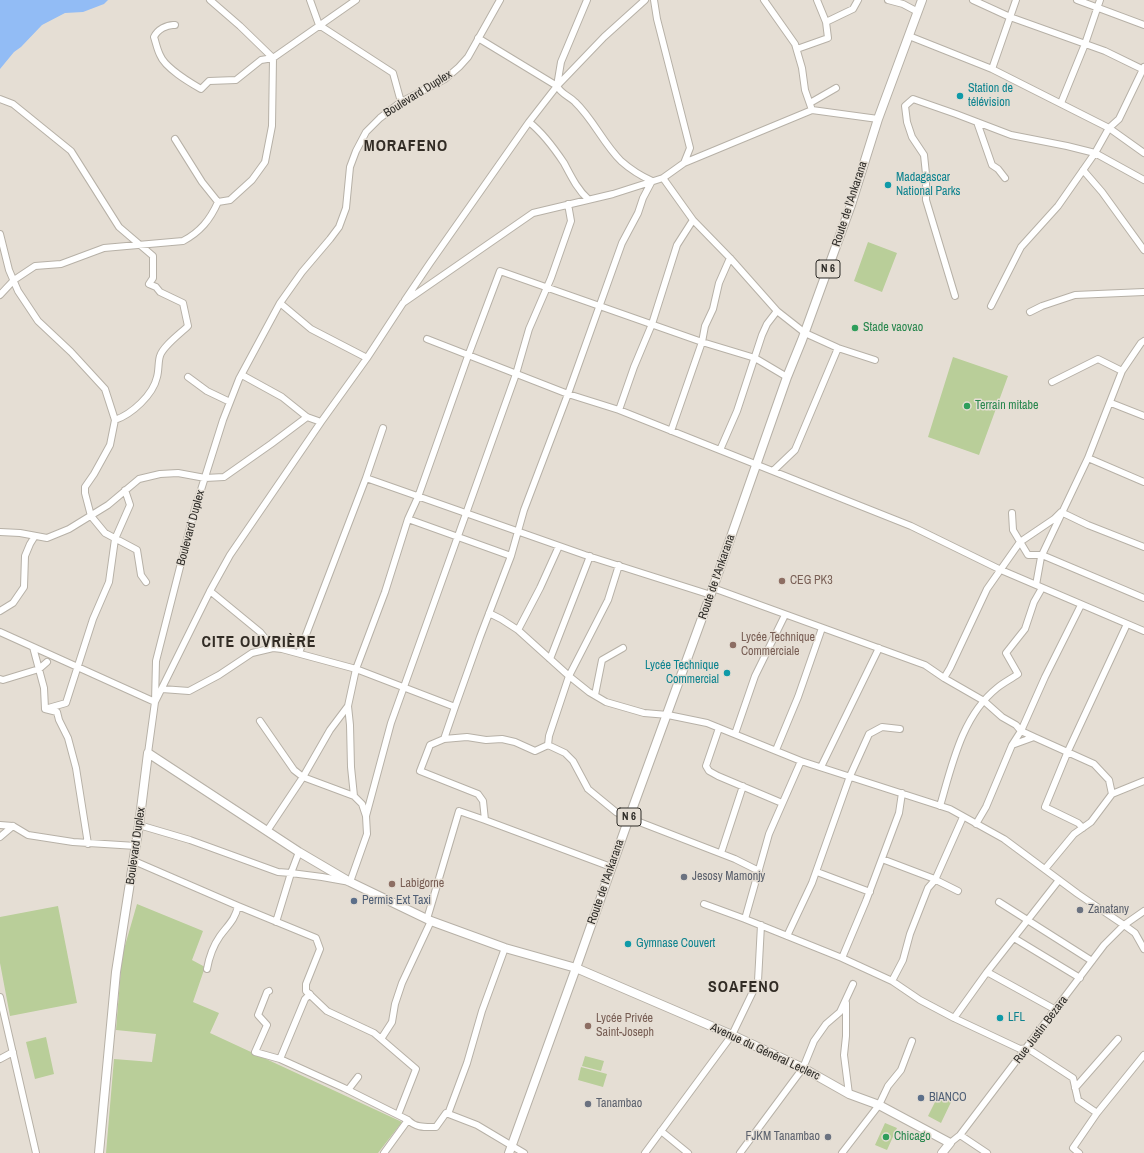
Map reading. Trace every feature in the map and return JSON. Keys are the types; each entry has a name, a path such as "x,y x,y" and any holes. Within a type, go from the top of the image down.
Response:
{"main road":[{"name":"Route de l'Ankarana","path":"510,1149 629,818 668,715 787,377 851,205 878,119 922,0"},
{"name":"Boulevard Duplex","path":"100,1153 116,972 134,861 148,753"},
{"name":"Avenue du Général Leclerc","path":"148,753 299,852 350,882 429,920 505,948 576,968 732,1035 803,1068 849,1094 879,1105 950,1143"},
{"name":"Rue Justin Bezara","path":"942,1153 950,1143"}],"street":[{"path":"210,0 273,58 272,126 265,162 252,180 230,200 218,202"},
{"path":"310,0 319,25 394,73 402,102"},
{"path":"175,25 171,24 156,32 154,37 160,56 168,66 201,89 209,81 236,80 261,60 273,58 356,0"},
{"name":"Boulevard Duplex","path":"148,753 155,702 156,661 194,512 223,420 242,375 280,303 302,272 339,227 346,208 350,167 366,132 380,118 402,102 445,79 459,67 468,57 500,0"},
{"path":"557,86 561,62 587,0"},
{"path":"0,632 155,702 210,591 230,555 321,422 367,358 430,263 529,122 557,86 604,37 646,0"},
{"path":"654,0 657,19 690,148 684,162"},
{"path":"764,0 796,44 802,68 805,90 812,110"},
{"path":"797,49 828,38 826,22 817,0"},
{"path":"826,22 853,9 858,0"},
{"path":"888,0 903,4 918,12"},
{"path":"973,0 1010,17 1105,51 1144,69 1120,119 1109,128 1095,153 1058,206 1021,247 991,306"},
{"path":"992,69 1016,0"},
{"path":"1077,0 1144,24"},
{"path":"1061,103 1085,44 1100,0"},
{"path":"909,36 992,69 1061,103 1109,128 1144,153"},
{"path":"478,38 557,86 559,91 575,102 591,120 620,160 638,174 652,181"},
{"path":"810,103 836,88"},
{"path":"0,99 13,104 71,151 119,227 153,256 153,278 149,284 156,287 160,292 183,303 188,326 160,355 157,378 149,393 140,404 125,417 115,420"},
{"path":"955,296 926,200 924,155 912,137 907,122 905,106 913,100 1011,135 1095,153 1144,180"},
{"path":"403,304 533,213 613,194 663,178 684,162 812,110 878,119"},
{"path":"529,122 555,150 576,184 588,199"},
{"path":"977,122 992,165 998,169 1005,178"},
{"path":"174,138 202,182 218,202"},
{"path":"1083,170 1102,192 1144,250"},
{"path":"663,178 693,220 730,258 777,311 804,333 838,348 875,360"},
{"path":"444,739 510,556 524,510 568,394 622,243 638,213 643,198 652,181"},
{"path":"0,294 14,280 35,266 61,264 104,248 183,241 193,236 204,226 212,215 218,202"},
{"path":"366,816 390,723 516,374 529,329 571,222 568,204"},
{"path":"619,410 634,367 652,324 677,245 693,220"},
{"path":"0,234 9,270 18,291 38,321 71,352 105,389 115,420 110,445 85,487 84,493 91,516 105,533 137,550 141,575 146,582"},
{"path":"671,431 713,309 719,283 730,258"},
{"path":"354,796 348,706 356,669 385,592 408,519 418,496 500,271 547,286 702,342 755,358 787,377"},
{"path":"1030,312 1042,306 1075,295 1144,292"},
{"path":"280,303 311,329 367,358"},
{"path":"720,450 737,411 767,324 777,311"},
{"path":"427,339 568,394 619,410 911,526 1001,570 1144,631"},
{"path":"1036,585 1042,555 1061,512 1088,458 1111,403 1122,371 1141,343 1144,341"},
{"path":"774,471 795,450 838,348"},
{"path":"1052,382 1098,359 1122,371"},
{"path":"242,375 282,397 307,416 321,422"},
{"path":"188,377 207,391 230,402"},
{"path":"1111,403 1144,416"},
{"path":"0,532 47,538 69,529 91,516 108,505 139,479 160,474 178,473 205,478 224,477 271,444 307,416"},
{"path":"299,654 366,478 383,428"},
{"path":"1088,458 1144,482"},
{"path":"366,478 559,546 785,615 925,665 944,678 984,701 1002,717 1016,725 1021,731 1094,764 1109,780 1112,794"},
{"path":"45,709 66,702 93,619 109,582 115,538 130,505 125,490"},
{"path":"944,678 987,589 1020,542 1054,520 1061,512"},
{"path":"1061,512 1088,525 1144,547"},
{"path":"1012,514 1014,530 1028,555 1042,555 1144,598"},
{"path":"408,519 510,556"},
{"path":"0,611 13,603 24,587 26,556 30,544 35,536"},
{"path":"518,630 540,588 559,546"},
{"path":"550,660 590,556"},
{"path":"548,745 549,736 569,676 608,600 619,565"},
{"path":"940,806 959,744 969,722 984,701 997,688 1018,674 1006,653 1025,629 1034,602 1042,588"},
{"path":"210,591 260,632 273,648"},
{"path":"976,824 986,807 1012,745 1021,731 1045,677 1081,605"},
{"path":"489,613 501,618 518,630 569,676 595,696 606,702 644,713 668,715 707,724 801,761 950,809 1004,839 1059,880 1124,925 1135,933 1144,949"},
{"path":"735,734 755,676 785,615"},
{"path":"1083,828 1078,823 1045,807 1068,751 1127,624"},
{"path":"776,750 798,697 822,628"},
{"path":"33,647 44,688 45,709"},
{"path":"162,689 189,691 213,679 252,653 273,648 282,648 356,669 455,707"},
{"path":"595,696 602,660 623,648"},
{"path":"821,767 879,648"},
{"path":"0,679 3,680 39,669 47,662"},
{"path":"267,831 330,730 348,706"},
{"path":"45,709 57,712 59,720 68,738 76,768 88,844"},
{"path":"139,824 190,840 278,872 350,882 367,834 366,816 362,804 354,796 302,777 288,762 260,721"},
{"path":"788,936 816,872 850,776 869,734 882,727 900,729"},
{"path":"719,728 706,766 709,771 782,803"},
{"path":"485,820 483,801 478,794 420,771 430,745 444,739 467,737 486,740 502,739 515,742 535,751 548,745 565,753 573,761 588,789 616,812 721,853 759,871"},
{"path":"1012,745 1034,737"},
{"path":"745,919 769,834 801,761"},
{"path":"1045,869 1074,834 1091,822 1112,794 1144,781"},
{"path":"721,853 743,786"},
{"path":"842,958 870,892 899,813 902,793"},
{"path":"381,1039 392,1022 395,1004 402,983 429,920 459,811 611,868"},
{"path":"892,982 903,960 910,934 928,888 935,880 963,817"},
{"path":"0,825 13,826 28,835 88,844 136,846"},
{"path":"0,837 13,826"},
{"path":"276,922 299,852"},
{"path":"882,859 935,880 958,891"},
{"path":"134,861 316,938 320,949 306,984 306,991 327,1011 372,1032 416,1069 398,1115"},
{"path":"816,872 870,892"},
{"path":"954,1018 987,972 1059,880"},
{"path":"999,902 1092,962"},
{"path":"704,904 842,958 892,982 920,1000 954,1018 1020,1048 1027,1048 1073,1078 1078,1100 1097,1113"},
{"path":"207,969 211,951 218,938 236,915 238,906"},
{"name":"Rue Justin Bezara","path":"950,1143 960,1135 1104,945 1124,925 1144,912"},
{"path":"645,1153 732,1035 758,981 761,926"},
{"path":"1014,938 1080,978"},
{"path":"269,990 258,1016 267,1025 256,1052 280,1059 348,1090 408,1120 412,1125 421,1127 436,1127 446,1113 448,1114 467,1063 482,1011 505,948"},
{"path":"987,972 1056,1010"},
{"path":"740,1153 803,1068 814,1041 826,1024 840,1012 854,984"},
{"path":"280,1059 305,999 310,994"},
{"path":"0,997 36,1153"},
{"path":"846,1001 846,1036 844,1055 849,1094"},
{"path":"1075,1088 1118,1039"},
{"path":"842,1153 879,1105 888,1086 901,1070 912,1040"},
{"path":"0,1059 13,1052"},
{"path":"1079,1153 1073,1148 1097,1113 1144,1055"},
{"path":"348,1090 358,1077"},
{"path":"448,1114 477,1125 510,1149 524,1153"},
{"path":"384,1153 408,1120"},
{"path":"661,1131 688,1153"},
{"path":"960,1135 987,1153"}],"green space":[{"path":"868,242 897,253 882,292 854,281"},
{"name":"Terrain mitabe","path":"953,357 1008,376 979,455 928,437"},
{"path":"137,904 203,931 192,960 205,967 193,1002 219,1013 210,1033 402,1122 378,1153 106,1153 114,1059 152,1062 156,1034 116,1030 122,956"},
{"path":"58,906 77,1003 10,1016 0,963 0,917"},
{"path":"46,1037 54,1074 35,1079 26,1042"},
{"path":"585,1056 604,1061 601,1071 582,1066"},
{"path":"581,1067 607,1074 603,1087 578,1080"},
{"path":"939,1094 952,1100 941,1123 928,1116"},
{"name":"Chicago","path":"885,1123 897,1128 887,1150 875,1145"}],"water":[{"path":"0,0 108,0 104,4 83,12 65,13 42,25 21,47 14,52 0,69"}],"place":[{"name":"Station de télévision","path":"960,96"},
{"name":"Madagascar National Parks","path":"888,185"},
{"name":"Stade vaovao","path":"855,328"},
{"name":"Terrain mitabe","path":"967,406"},
{"name":"CEG PK3","path":"782,581"},
{"name":"Lycée Technique Commerciale","path":"733,645"},
{"name":"Lycée Technique Commercial","path":"727,673"},
{"name":"Jesosy Mamonjy","path":"684,877"},
{"name":"Labigorne","path":"392,884"},
{"name":"Permis Ext Taxi","path":"354,901"},
{"name":"Zanatany","path":"1080,910"},
{"name":"Gymnase Couvert","path":"628,944"},
{"name":"LFL","path":"1000,1018"},
{"name":"Lycée Privée Saint-Joseph","path":"588,1026"},
{"name":"BIANCO","path":"921,1098"},
{"name":"Tanambao","path":"588,1104"},
{"name":"FJKM Tanambao","path":"828,1137"},
{"name":"Chicago","path":"886,1137"}],"district":[{"name":"MORAFENO","path":"406,147"},
{"name":"CITE OUVRIÈRE","path":"259,643"},
{"name":"SOAFENO","path":"744,988"}]}
